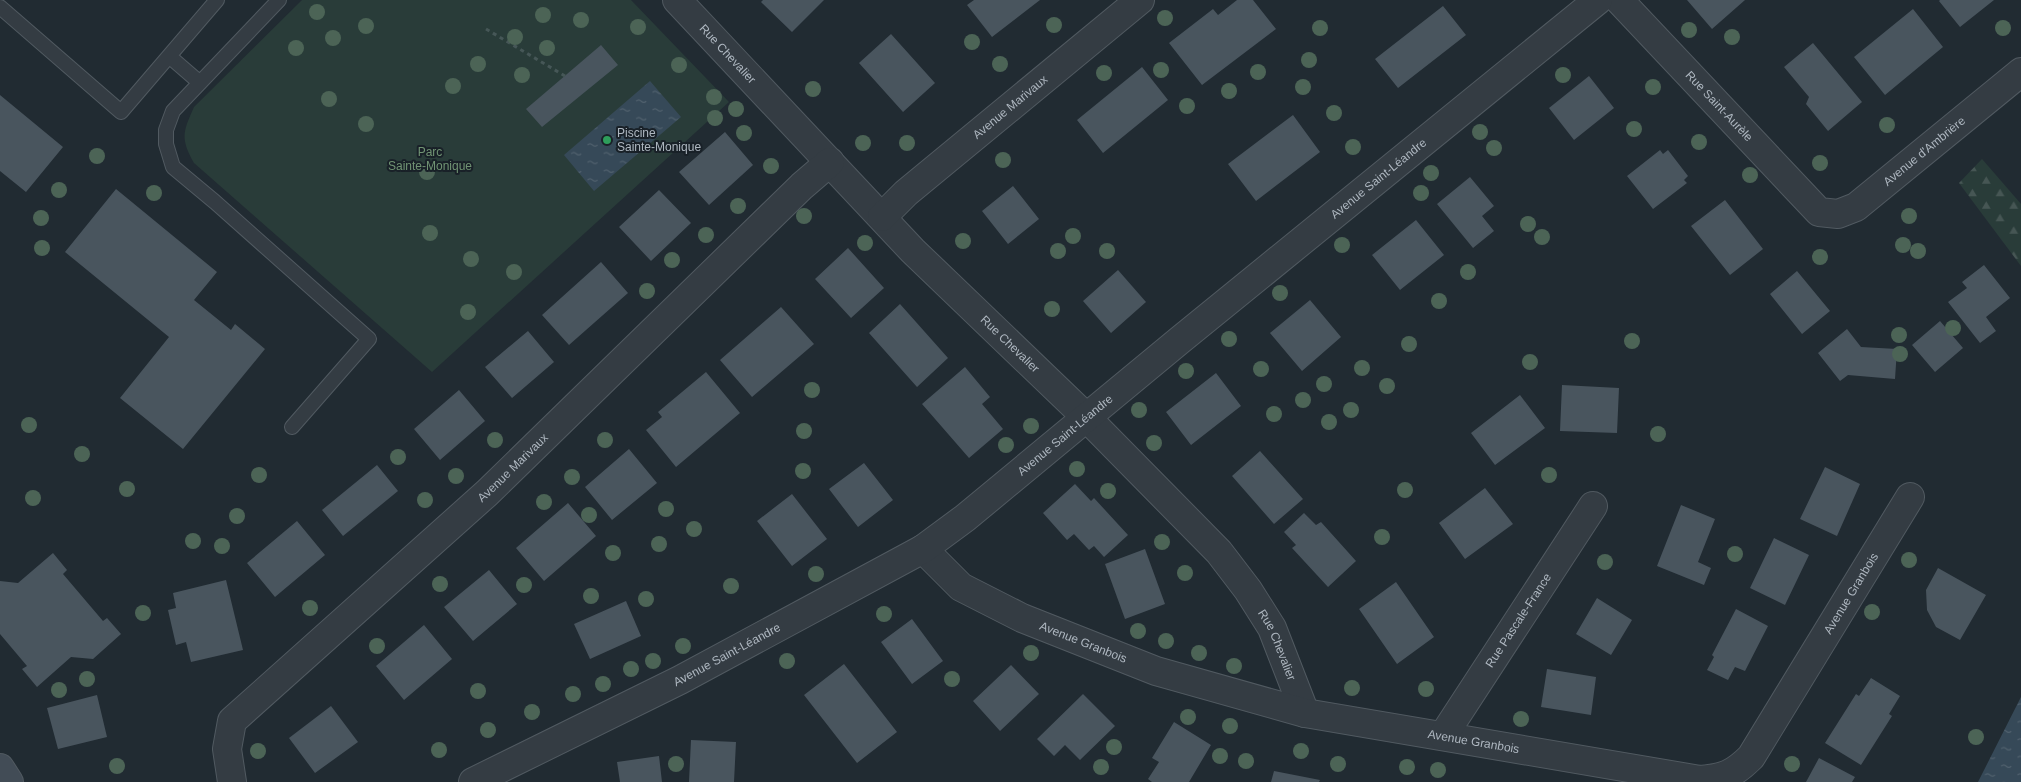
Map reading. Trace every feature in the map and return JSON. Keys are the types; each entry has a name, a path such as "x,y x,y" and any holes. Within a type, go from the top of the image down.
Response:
{"main road":[{"path":"0,768 10,782"}],"street":[{"name":"Rue Chevalier","path":"677,0 920,258 1086,417 1220,552 1248,590 1272,628 1305,713"},
{"name":"Avenue Marivaux","path":"882,217 906,193 1140,0"},
{"name":"Avenue Saint-Léandre","path":"473,782 680,680 923,549 965,518 1086,417 1598,0"},
{"name":"Rue Saint-Aurèle","path":"1619,0 1819,212"},
{"name":"Avenue d'Ambrière","path":"1819,212 1838,214 1856,207 2021,72"},
{"name":"Avenue Marivaux","path":"232,782 227,749 232,721 487,493 802,186 830,162"},
{"name":"Avenue Granbois","path":"923,549 961,587 1022,618 1156,671 1305,713 1700,780 1719,778 1738,771 1751,757 1910,497"},
{"name":"Rue Pascale-France","path":"1443,736 1593,506"}],"lane":[{"path":"0,7 121,112 217,0"},
{"path":"279,0 173,111 166,130 166,144 173,167 369,339 292,428"},
{"path":"169,56 199,82"}],"path":[{"path":"486,29 565,76"}],"green space":[{"name":"Parc Sainte-Monique","path":"302,0 631,0 729,102 432,372 194,163 187,147 185,129 194,107"},
{"path":"1982,159 2021,204 2021,266 1959,183"}],"water":[{"path":"650,81 681,117 594,191 564,155"},
{"path":"2021,697 2021,782 1978,782"}],"building":[{"path":"763,0 824,0 792,32 761,2"},
{"path":"974,0 1040,0 992,37 967,5"},
{"path":"1237,0 1253,0 1276,29 1202,85 1169,43 1213,9 1218,15"},
{"path":"1687,0 1745,0 1712,29"},
{"path":"1940,0 1994,0 1960,27"},
{"path":"1443,6 1466,35 1398,88 1375,59"},
{"path":"1913,9 1943,47 1885,95 1854,57"},
{"path":"891,34 935,83 903,112 859,63"},
{"path":"1813,43 1862,102 1828,131 1806,104 1809,97 1784,67"},
{"path":"601,45 618,65 542,127 526,109"},
{"path":"1142,67 1168,100 1103,153 1077,120"},
{"path":"1589,76 1614,108 1574,140 1549,108"},
{"path":"0,95 63,147 26,192 0,171"},
{"path":"1293,115 1320,152 1256,201 1228,164"},
{"path":"725,132 753,165 709,205 679,172"},
{"path":"1660,150 1663,154 1668,150 1688,176 1684,180 1687,183 1653,209 1627,176"},
{"path":"1470,177 1494,206 1482,216 1494,231 1473,248 1437,204"},
{"path":"1013,186 1039,219 1008,244 982,211"},
{"path":"116,189 217,272 194,300 231,330 235,324 265,349 183,449 120,398 169,337 65,252"},
{"path":"659,190 691,223 651,261 619,227"},
{"path":"1725,200 1763,249 1730,275 1691,226"},
{"path":"1416,220 1444,255 1400,290 1372,255"},
{"path":"848,248 884,288 851,318 815,279"},
{"path":"601,262 628,293 569,345 542,315"},
{"path":"1984,265 2010,298 1986,317 1996,331 1980,343 1948,302 1967,288 1962,282"},
{"path":"1118,270 1146,302 1111,333 1083,301"},
{"path":"1797,271 1830,311 1802,334 1770,294"},
{"path":"1310,300 1341,337 1302,371 1270,333"},
{"path":"900,304 948,358 917,387 869,333"},
{"path":"781,307 814,344 752,397 720,360"},
{"path":"1940,321 1963,348 1935,372 1912,345"},
{"path":"1847,329 1861,347 1897,349 1895,379 1848,375 1840,381 1818,353"},
{"path":"528,331 554,362 512,398 485,367"},
{"path":"965,367 990,397 982,404 1003,429 969,458 922,404"},
{"path":"706,372 740,413 676,467 646,430 662,417 658,412"},
{"path":"1216,373 1241,406 1191,445 1166,412"},
{"path":"1562,385 1619,388 1617,433 1560,431"},
{"path":"459,390 485,421 440,460 414,429"},
{"path":"1520,395 1545,428 1495,465 1471,433"},
{"path":"629,449 657,483 612,520 585,487"},
{"path":"1260,451 1303,499 1274,524 1232,476"},
{"path":"864,463 893,500 858,527 829,489"},
{"path":"377,465 398,491 343,536 322,510"},
{"path":"1825,467 1860,484 1837,536 1800,519"},
{"path":"1075,484 1091,501 1094,498 1128,535 1104,557 1094,546 1089,550 1074,534 1067,540 1043,513"},
{"path":"1485,488 1513,524 1465,559 1439,523"},
{"path":"792,494 827,539 792,566 757,521"},
{"path":"568,503 596,536 544,581 516,548"},
{"path":"1681,505 1715,519 1698,562 1711,568 1704,585 1657,566"},
{"path":"1304,513 1316,525 1321,522 1356,561 1328,587 1292,548 1296,545 1284,532"},
{"path":"297,521 325,555 275,597 247,563"},
{"path":"1774,538 1809,555 1785,605 1750,588"},
{"path":"1145,549 1165,604 1125,619 1105,564"},
{"path":"53,553 67,570 63,574 103,621 107,618 121,634 93,659 71,657 37,687 22,669 27,666 0,634 0,581 18,583"},
{"path":"1938,568 1986,595 1960,640 1936,627 1927,610 1926,590"},
{"path":"489,570 517,604 473,641 444,607"},
{"path":"226,580 243,650 191,662 186,642 176,645 168,610 176,608 173,593"},
{"path":"1396,582 1434,637 1397,664 1359,609"},
{"path":"1597,598 1632,620 1611,655 1576,634"},
{"path":"626,601 641,636 590,659 574,624"},
{"path":"1736,609 1768,626 1745,671 1735,667 1728,680 1707,670 1714,657 1712,655"},
{"path":"912,619 943,661 912,684 881,642"},
{"path":"424,625 452,659 404,700 376,666"},
{"path":"844,664 897,732 857,763 804,695"},
{"path":"1011,665 1039,694 1000,731 973,701"},
{"path":"1547,669 1596,677 1591,715 1541,707"},
{"path":"1871,678 1900,696 1889,714 1892,716 1861,765 1825,743 1856,694 1859,696"},
{"path":"1083,694 1115,726 1080,760 1065,745 1054,756 1037,739"},
{"path":"97,695 107,737 58,749 47,708"},
{"path":"331,706 358,742 315,773 289,738"},
{"path":"1174,722 1211,745 1189,782 1152,782 1148,779 1159,762 1152,758"},
{"path":"691,740 736,742 734,782 689,782"},
{"path":"659,756 662,782 620,782 617,762"},
{"path":"1819,758 1855,777 1852,782 1806,782"},
{"path":"1274,771 1320,780 1319,782 1271,782"}],"place":[{"name":"Piscine Sainte-Monique","path":"607,140"}]}
